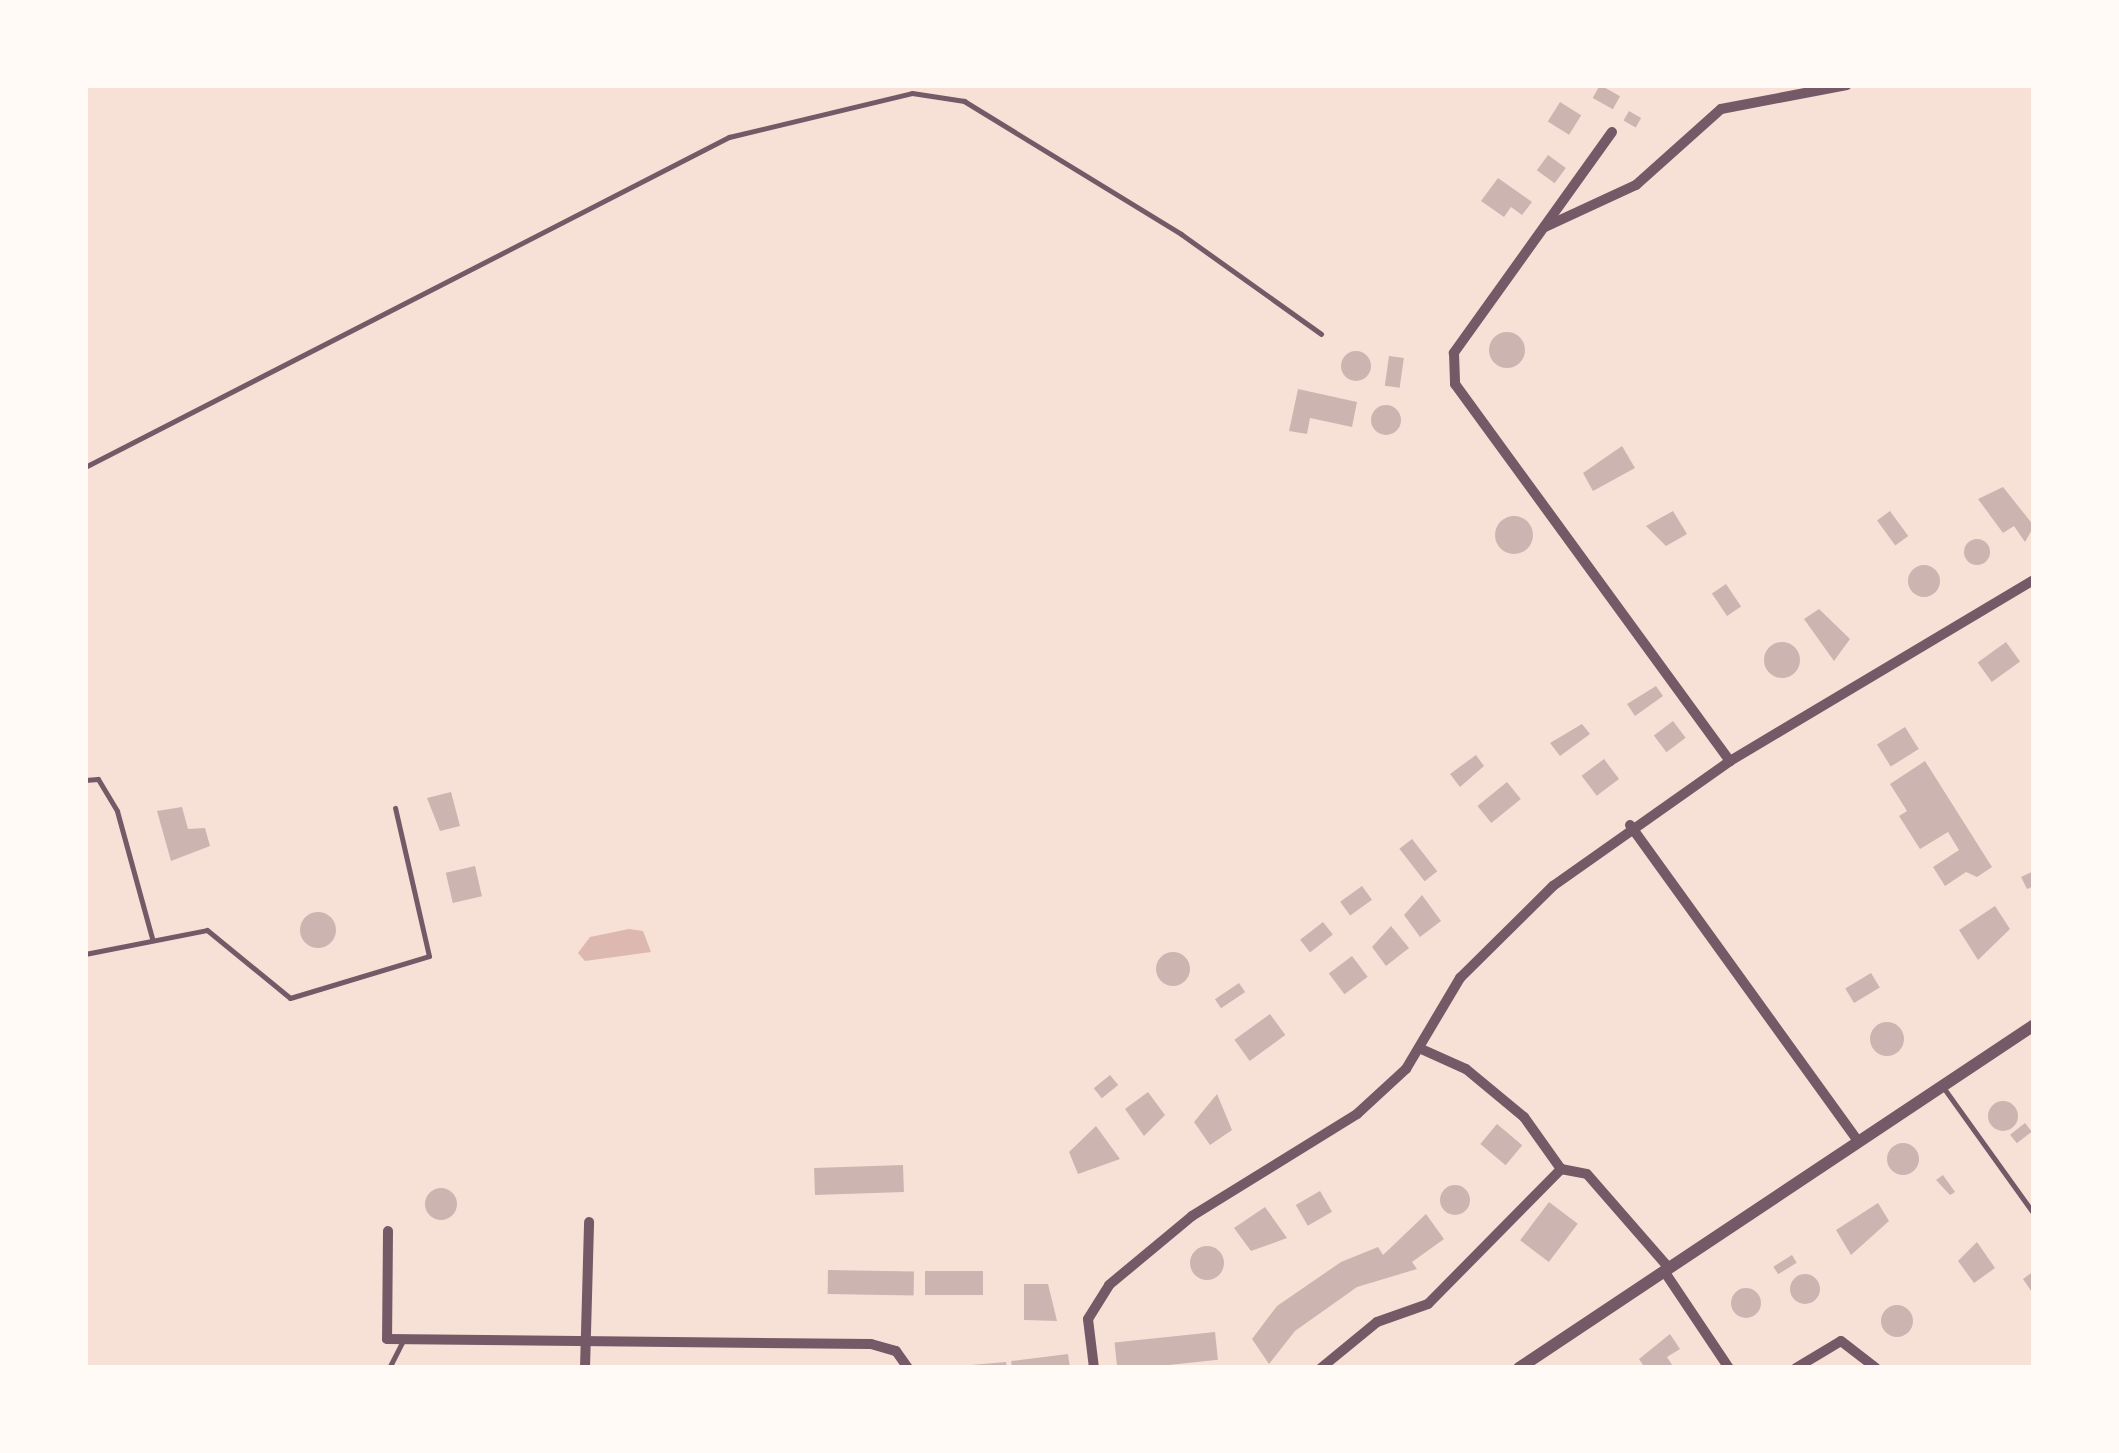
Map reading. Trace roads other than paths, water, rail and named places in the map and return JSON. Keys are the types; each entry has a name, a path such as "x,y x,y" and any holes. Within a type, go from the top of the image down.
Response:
{"street":[{"path":"1544,228 1636,186 1721,109 1846,85"},
{"path":"1612,132 1454,353 1455,384 1730,761"},
{"path":"1094,1368 1093,1302 1192,1216 1357,1114 1419,1048 1460,978 1630,825 2034,580"},
{"path":"1630,825 1858,1140"},
{"path":"1519,1368 2034,1025"},
{"path":"1419,1048 1466,1069 1524,1117 1561,1170 1587,1174 1666,1269 1729,1368"},
{"path":"1320,1368 1376,1322 1428,1304 1561,1170"},
{"path":"585,1368 589,1222"},
{"path":"388,1231 387,1339 871,1344 896,1351 908,1368"},
{"path":"1796,1368 1840,1341 1876,1368"}],"lane":[{"path":"85,466 729,137 834,104 912,93 964,101 1181,234 1321,334"},
{"path":"85,780 98,779 117,811 152,938"},
{"path":"85,954 207,930 290,998 428,956 395,808"},
{"path":"1942,1085 2034,1214"},
{"path":"389,1368 403,1339"}]}
